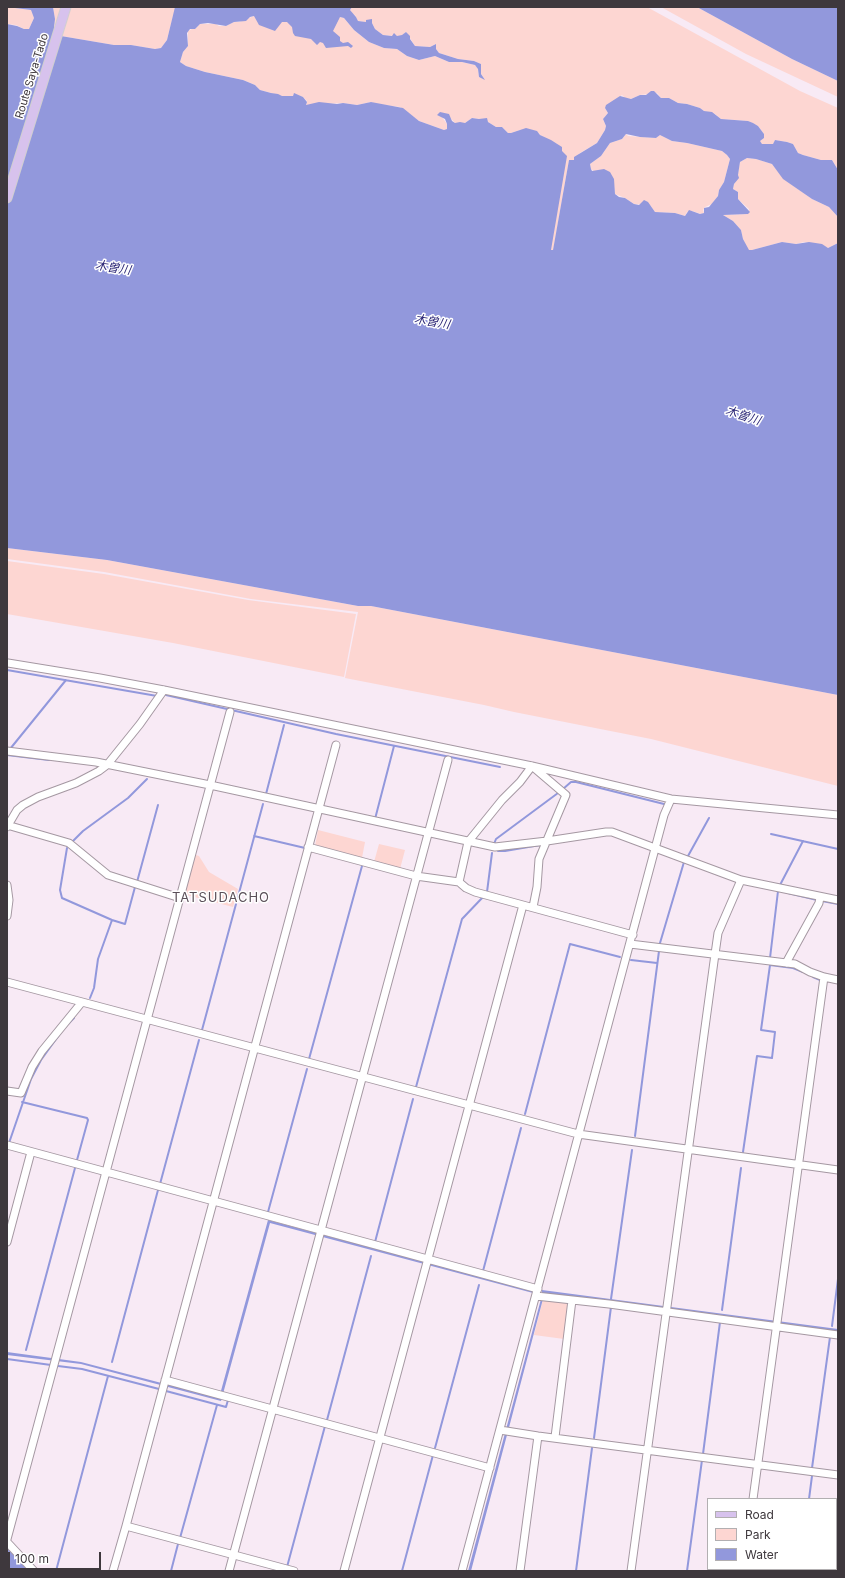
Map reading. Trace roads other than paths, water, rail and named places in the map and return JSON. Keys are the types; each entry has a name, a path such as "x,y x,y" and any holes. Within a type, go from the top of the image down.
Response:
{"main road":[{"name":"Route Saya-Tado","path":"7,198 66,7"}],"street":[{"path":"8,663 164,690 532,766 671,799 838,815"},
{"path":"164,690 140,724 107,765 76,783 38,797 22,805 16,810 7,826 68,843 108,875 180,898"},
{"path":"34,1571 7,1541 230,712"},
{"path":"113,1571 336,745"},
{"path":"7,751 107,765 210,785 495,847 606,832 622,835 741,882 819,899 838,900"},
{"path":"229,1571 448,760"},
{"path":"532,766 566,795 539,859 537,887 533,907"},
{"path":"459,882 468,842 532,766"},
{"path":"462,1571 490,1468 504,1431 537,1292 578,1134 633,935 664,815 671,799"},
{"path":"308,847 416,876 459,882 466,888 475,892 633,935"},
{"path":"631,1571 718,932 741,882"},
{"path":"7,885 9,900 7,916"},
{"path":"786,963 819,899"},
{"path":"344,1571 523,905"},
{"path":"630,944 795,964 824,978 838,980"},
{"path":"753,1498 824,978"},
{"path":"7,982 254,1049 578,1134 838,1170"},
{"path":"7,1091 21,1093 32,1068 42,1051 82,1002"},
{"path":"7,1145 537,1292 572,1300 666,1309 776,1324 838,1335"},
{"path":"7,1242 30,1152"},
{"path":"555,1438 572,1300"},
{"path":"164,1382 222,1395 490,1468"},
{"path":"504,1431 838,1475"},
{"path":"520,1571 538,1436"},
{"path":"126,1526 294,1571"}],"water":[{"name":"木曽川","path":"7,7 53,7 55,35 114,45 131,45 155,49 161,48 167,40 175,7 352,7 350,10 358,21 366,22 366,20 372,19 375,29 383,35 392,36 394,33 397,36 406,32 410,36 410,39 415,46 430,47 436,44 436,49 439,53 481,64 481,74 485,80 479,77 478,69 475,65 462,62 449,62 435,56 419,60 407,56 397,49 384,48 369,42 354,30 344,18 340,17 333,31 340,37 340,41 343,43 348,42 353,46 351,48 348,46 326,48 323,43 320,42 317,45 311,39 295,36 292,27 287,22 282,22 275,31 259,25 254,16 250,17 246,21 234,22 226,26 208,23 200,24 195,29 190,29 187,33 188,46 183,52 180,62 186,66 205,72 243,80 255,85 260,90 282,96 293,96 294,93 303,97 307,102 306,105 319,102 357,105 371,102 403,108 419,121 444,130 447,129 447,124 445,119 437,115 440,112 449,114 452,121 455,123 465,123 472,118 487,118 488,122 496,127 502,127 508,133 526,128 537,131 540,135 562,147 562,151 567,156 551,250 553,250 569,160 574,160 574,157 597,143 606,126 603,119 608,113 605,108 606,105 620,96 631,99 654,91 661,98 669,98 678,103 687,104 700,108 704,111 712,112 721,119 748,121 753,123 758,126 764,134 764,138 760,141 762,144 773,144 775,140 787,142 793,144 798,153 803,155 821,160 832,160 838,170 838,217 829,207 812,199 783,179 772,164 747,158 740,162 739,178 734,184 733,189 738,192 738,199 750,212 748,214 723,215 733,221 741,230 743,239 749,250 782,242 796,244 809,242 822,244 828,248 838,243 838,695 371,606 358,606 107,560 7,548 7,24 29,29 34,18 31,10","holes":["626,134 656,138 660,135 672,141 722,151 727,155 730,159 724,182 719,190 718,196 709,207 704,208 704,213 700,214 689,210 685,216 675,213 655,212 648,202 644,200 639,205 634,204 615,194 614,179 610,172 604,169 592,171 590,164 601,156 610,143 622,139"]},
{"path":"697,7 838,7 838,81 792,59"},
{"path":"268,1220 533,1291 533,1293 270,1223 221,1401 81,1364 7,1355 7,1352 81,1362 219,1398"},
{"path":"542,1290 838,1329 838,1333 542,1293"},
{"path":"541,1299 543,1299 471,1571 468,1571"},
{"path":"7,1546 30,1571 7,1571"}],"waterway":[{"path":"7,670 157,696"},
{"path":"10,749 66,680"},
{"path":"166,695 336,734 500,767"},
{"path":"266,794 284,725"},
{"path":"375,819 394,746"},
{"path":"7,755 49,760"},
{"path":"73,841 83,831 128,798 147,779"},
{"path":"563,789 571,782 576,782 664,804"},
{"path":"494,844 496,839 558,793"},
{"path":"202,1030 263,804"},
{"path":"137,882 158,805"},
{"path":"688,856 709,818"},
{"path":"771,834 838,849"},
{"path":"254,836 305,848"},
{"path":"780,885 803,841"},
{"path":"498,851 540,845"},
{"path":"67,848 60,890 62,898 112,920 98,959 94,988 90,998"},
{"path":"487,892 492,853"},
{"path":"660,943 684,862"},
{"path":"309,1059 362,866"},
{"path":"112,920 125,924 135,887"},
{"path":"770,958 778,891"},
{"path":"788,893 817,900"},
{"path":"416,1087 462,919 483,897"},
{"path":"822,901 838,904"},
{"path":"525,1114 570,944 620,957"},
{"path":"635,1136 659,951"},
{"path":"631,960 657,963"},
{"path":"743,1152 757,1056 772,1058 775,1032 761,1030 770,965 793,968 803,972"},
{"path":"813,977 820,980"},
{"path":"68,1024 74,1018"},
{"path":"9,1143 31,1079 41,1060 59,1035"},
{"path":"160,1184 199,1040"},
{"path":"268,1212 307,1069"},
{"path":"375,1242 413,1099"},
{"path":"22,1102 87,1118 88,1120 77,1160"},
{"path":"483,1271 521,1128"},
{"path":"611,1299 632,1150"},
{"path":"26,1350 75,1168"},
{"path":"722,1310 741,1168"},
{"path":"112,1362 158,1190"},
{"path":"327,1420 371,1256"},
{"path":"832,1326 838,1279"},
{"path":"435,1448 479,1285"},
{"path":"594,1438 611,1307"},
{"path":"703,1454 720,1322"},
{"path":"812,1468 830,1337"},
{"path":"7,1359 51,1365"},
{"path":"58,1366 82,1369 159,1389"},
{"path":"56,1571 108,1376"},
{"path":"166,1391 226,1407 228,1400"},
{"path":"180,1538 217,1405"},
{"path":"287,1567 325,1426"},
{"path":"576,1571 592,1448"},
{"path":"402,1571 433,1455"},
{"path":"687,1571 702,1460"},
{"path":"809,1498 812,1476"},
{"path":"171,1571 178,1544"}],"district":[{"name":"TATSUDACHO","path":"221,898"}]}
